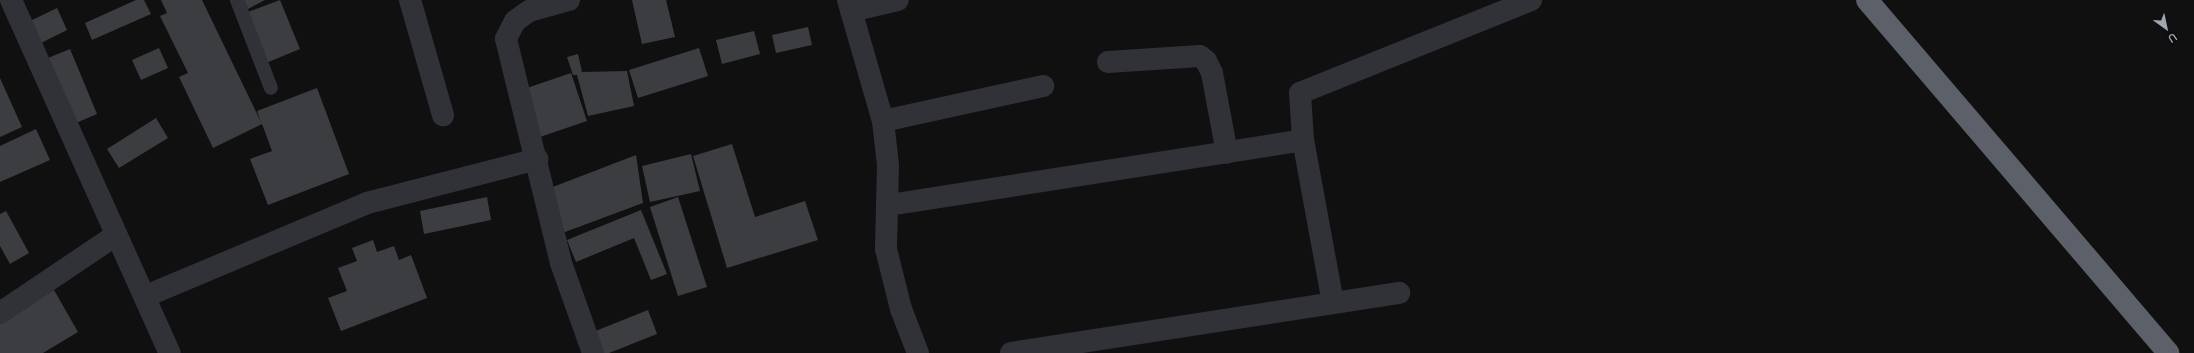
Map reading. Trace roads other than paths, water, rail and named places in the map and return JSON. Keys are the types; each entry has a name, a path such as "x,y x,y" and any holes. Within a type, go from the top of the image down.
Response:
{"highway":[{"path":"1867,0 2168,353"}],"street":[{"path":"10,0 116,235 146,296 170,353"},
{"path":"410,0 443,115"},
{"path":"569,0 529,11 515,21 506,39 537,158 561,263 593,353"},
{"path":"898,0 849,5 883,122 889,205 886,249 901,309 918,353"},
{"path":"1333,303 1302,140 1300,93 1531,0"},
{"path":"1108,62 1200,56 1206,61 1212,72 1227,153"},
{"path":"883,122 1042,86"},
{"path":"889,205 1302,140"},
{"path":"146,296 368,203 537,158"},
{"path":"0,313 116,235"},
{"path":"1011,353 1399,293"}],"lane":[{"path":"237,0 272,88"}]}
